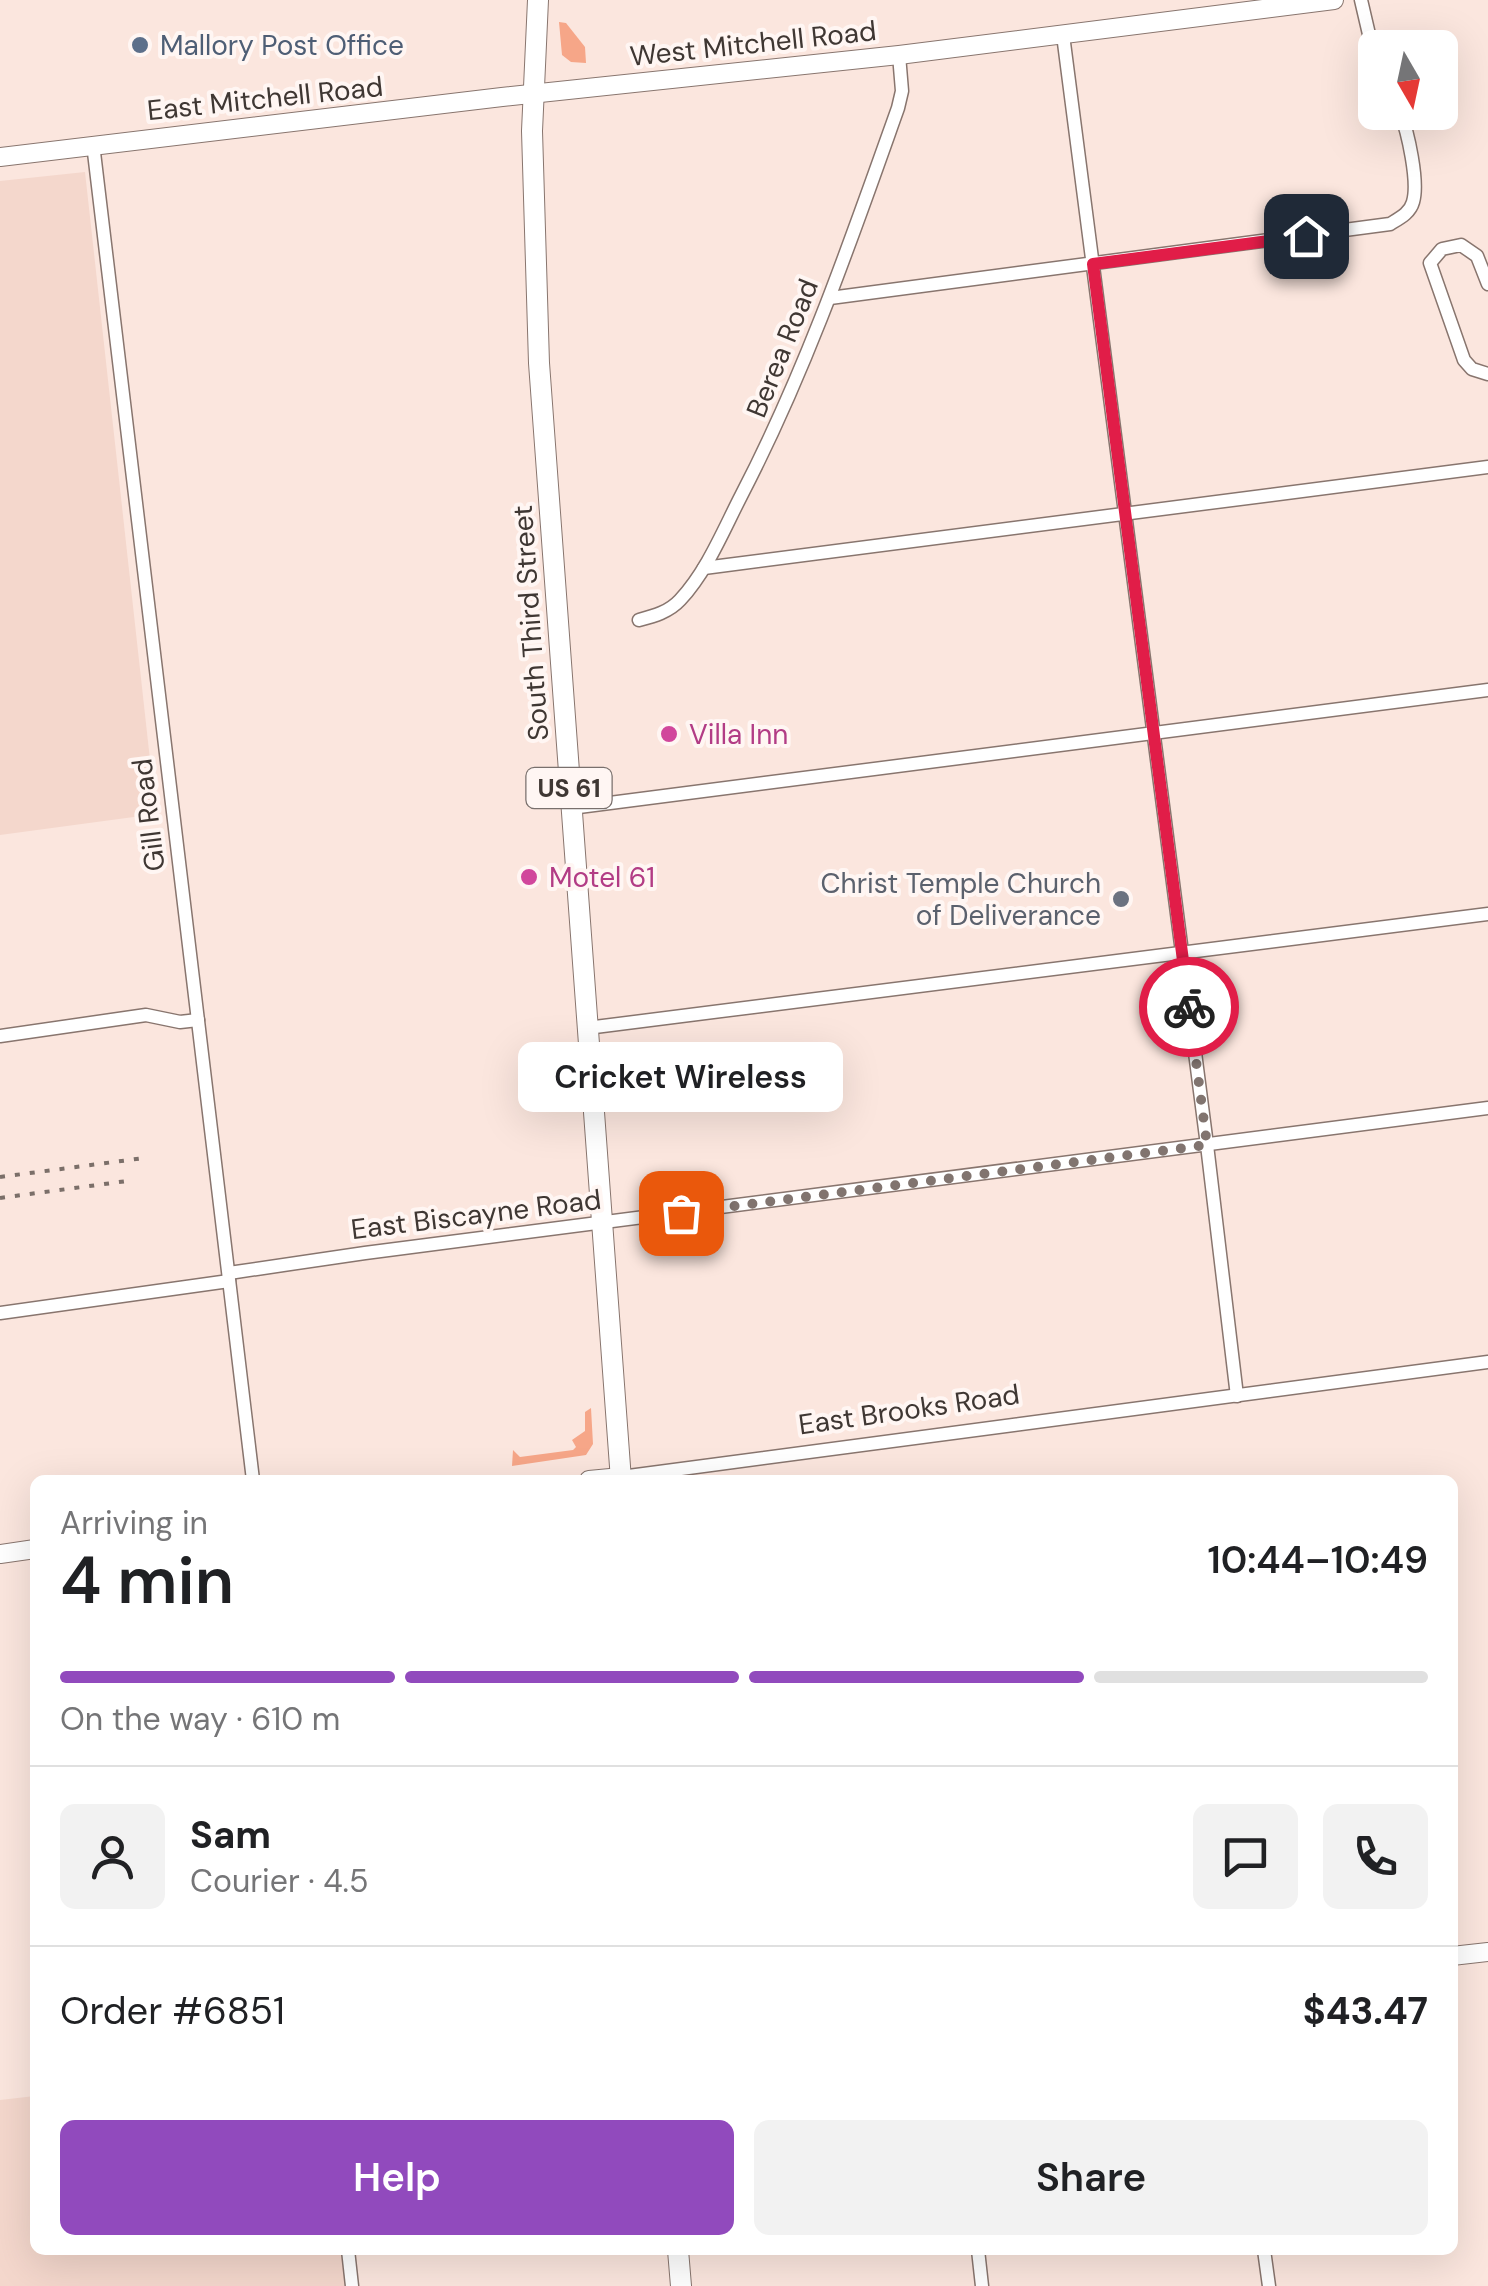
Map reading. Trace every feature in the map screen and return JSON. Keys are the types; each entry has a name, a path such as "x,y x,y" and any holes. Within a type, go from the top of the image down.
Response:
{"highway":[{"name":"South Third Street","path":"538,0 532,131 539,363 621,1475"},
{"path":"678,2255 681,2286"}],"main road":[{"name":"West Mitchell Road","path":"536,95 1334,0"},
{"name":"East Mitchell Road","path":"0,157 536,95"},
{"path":"0,1554 30,1550"},
{"path":"1458,1955 1488,1952"}],"street":[{"path":"1362,0 1368,30"},
{"path":"1063,35 1237,1396"},
{"name":"Berea Road","path":"639,620 668,610 704,568 781,420 830,298 901,99 899,54"},
{"path":"830,298 1390,224 1404,215 1414,198 1405,130"},
{"name":"Gill Road","path":"93,144 252,1475"},
{"path":"1488,284 1477,256 1468,247 1448,246 1430,264 1464,360 1472,369 1488,374"},
{"path":"704,568 1488,466"},
{"path":"571,808 1488,690"},
{"path":"587,1028 1488,914"},
{"path":"0,1036 146,1016 180,1022 198,1020"},
{"name":"East Biscayne Road","path":"0,1312 602,1223 1488,1108"},
{"name":"East Brooks Road","path":"644,1475 1488,1362"},
{"path":"349,2255 352,2286"},
{"path":"979,2255 982,2286"},
{"path":"1265,2255 1269,2286"}],"shaded area":[{"path":"559,22 566,23 585,47 586,63 571,62 562,55"},
{"path":"85,172 156,814 0,835 0,181"},
{"path":"591,1408 593,1444 586,1455 512,1466 513,1450 520,1457 573,1450 576,1447 572,1440 585,1431 585,1412"},
{"path":"30,2097 30,2255 342,2255 345,2286 0,2286 0,2100"}],"railway":[{"path":"0,1177 144,1158"},
{"path":"0,1198 127,1181"}],"way so far":[{"path":"681,1213 1207,1145 1189,1007"}],"place":[{"name":"Mallory Post Office","path":"140,45"},
{"name":"Villa Inn","path":"669,734"},
{"name":"Motel 61","path":"529,877"},
{"name":"Christ Temple Church of Deliverance","path":"1121,899"},
{"name":"Cricket Wireless","path":"681,1213"}],"route":[{"path":"1189,1007 1093,264 1306,236"}]}
